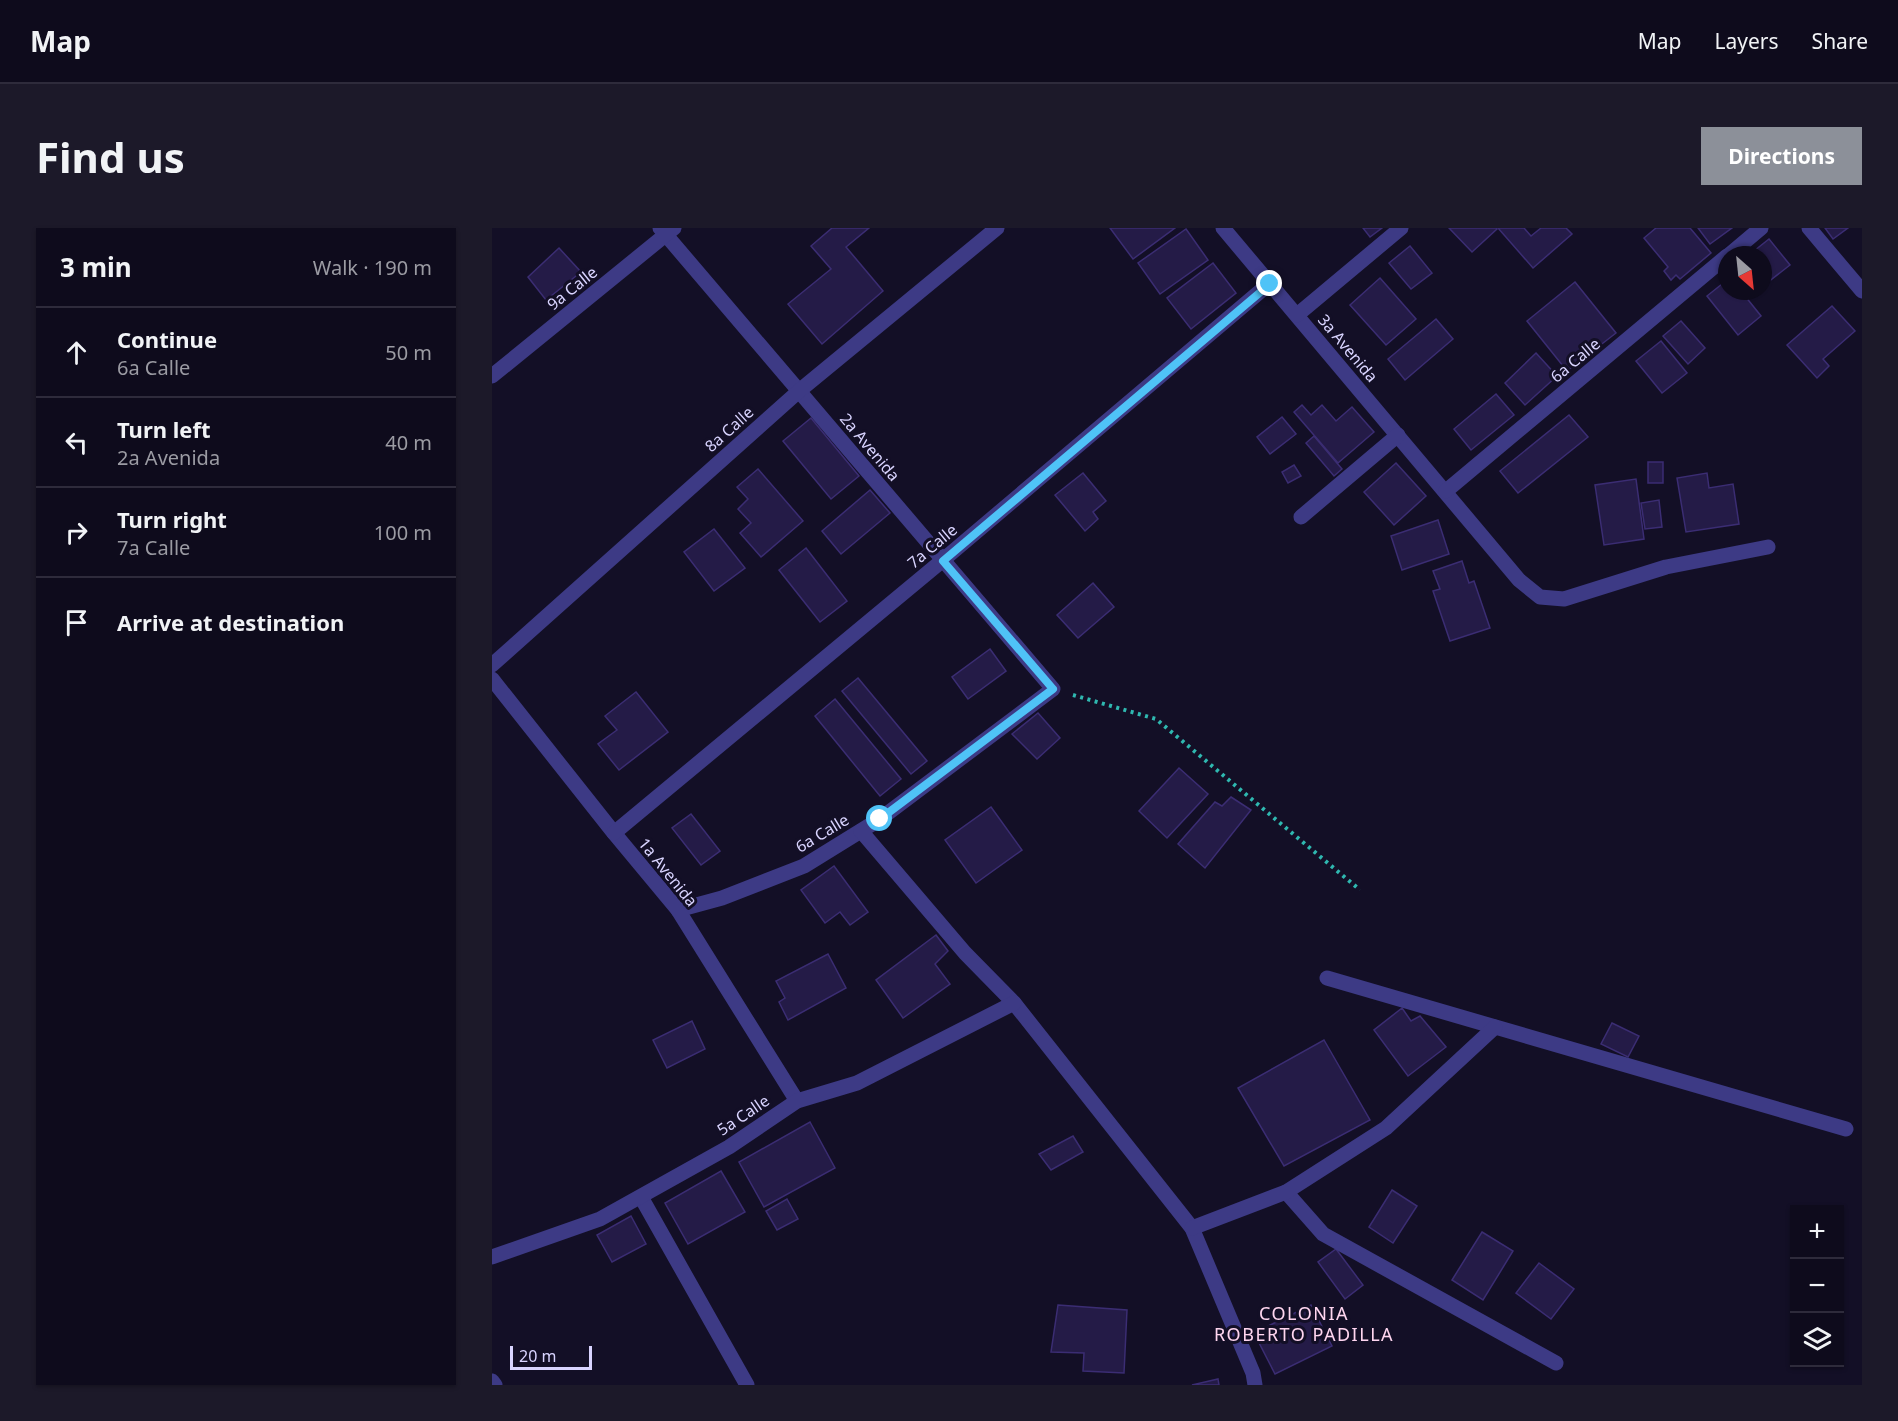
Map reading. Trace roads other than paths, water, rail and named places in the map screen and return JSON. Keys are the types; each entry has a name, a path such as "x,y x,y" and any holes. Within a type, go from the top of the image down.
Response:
{"street":[{"name":"8a Calle","path":"492,665 799,391 997,228"},
{"name":"3a Avenida","path":"1223,228 1519,580 1540,597 1564,599 1666,567 1768,547"},
{"path":"1297,315 1401,228"},
{"name":"6a Calle","path":"1740,246 1761,228"},
{"path":"1809,228 1862,291"},
{"name":"2a Avenida","path":"667,230 799,391 1053,689"},
{"name":"9a Calle","path":"492,376 667,230"},
{"name":"6a Calle","path":"1446,491 1718,264"},
{"name":"7a Calle","path":"614,833 943,561 1270,284"},
{"path":"1301,517 1398,435"},
{"name":"1a Avenida","path":"492,679 678,910 797,1101"},
{"name":"6a Calle","path":"678,910 722,898 804,866 880,819 1053,689"},
{"path":"861,831 965,953 1014,1002 1192,1228 1253,1373 1255,1385"},
{"path":"1327,978 1846,1129"},
{"name":"5a Calle","path":"492,1257 600,1220 729,1147 797,1101 857,1083 1014,1002"},
{"path":"1192,1228 1286,1192 1386,1128 1495,1027"},
{"path":"1286,1192 1323,1234 1556,1363"},
{"path":"641,1197 747,1385"},
{"path":"492,1381 495,1385"}],"district":[{"name":"COLONIA ROBERTO PADILLA","path":"1304,1323"}]}
